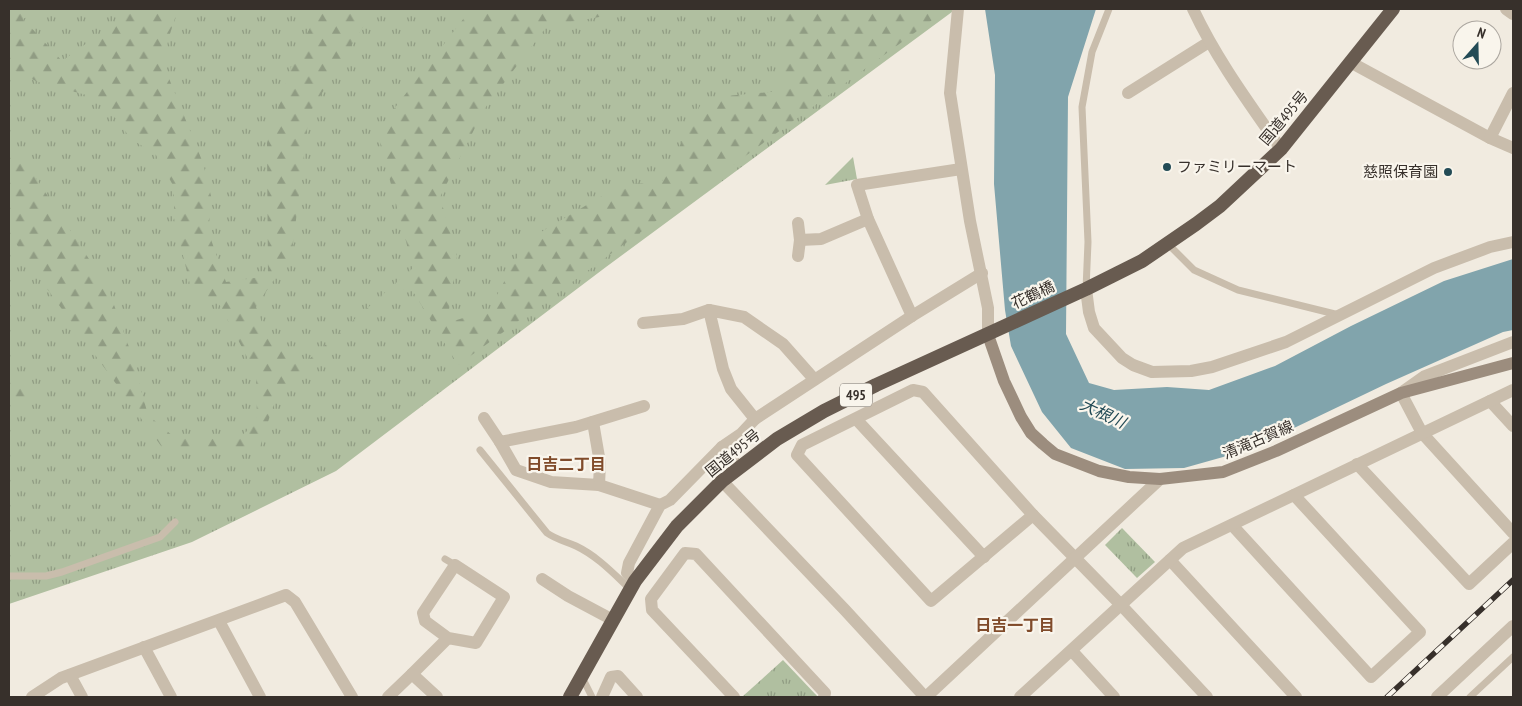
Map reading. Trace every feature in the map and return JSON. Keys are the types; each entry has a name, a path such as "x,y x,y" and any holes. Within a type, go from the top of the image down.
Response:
{"highway":[{"name":"国道495号","path":"1083,290 1142,261 1220,206 1281,150 1393,9"},
{"name":"花鶴橋","path":"994,331 1083,290"},
{"name":"国道495号","path":"570,697 632,585 677,526 722,481 777,439 824,411 994,331"}],"main road":[{"name":"清滝古賀線","path":"994,331 1004,380 1022,417 1032,432 1044,444 1056,454 1099,471 1129,477 1160,479 1222,472 1248,463 1401,393 1513,363"}],"street":[{"path":"958,9 950,93 970,222 994,331"},
{"path":"1193,9 1209,42 1230,76 1281,150"},
{"path":"1506,9 1513,14"},
{"path":"1128,93 1209,42"},
{"path":"1350,62 1490,138 1513,148"},
{"path":"1490,138 1513,93"},
{"path":"912,316 868,219 857,186 962,169"},
{"path":"800,240 822,239 868,219"},
{"path":"798,223 800,240 798,256"},
{"path":"1083,290 1094,328 1122,358 1133,365 1152,372 1191,372 1212,367 1286,342 1342,316 1434,268 1490,246 1513,242"},
{"path":"632,585 627,573 630,563 660,505 670,500 722,447 741,434 755,419 814,379 982,273"},
{"path":"643,323 683,319 709,310 744,317 783,344 814,379"},
{"path":"709,310 723,369 731,389 755,419"},
{"path":"1513,342 1425,376 1401,393 1422,433 1513,533"},
{"path":"1033,515 931,601 797,455 802,445 913,390 923,392 1033,515 1207,697"},
{"path":"1022,697 1183,548 1513,390"},
{"path":"1490,401 1513,426"},
{"path":"500,442 576,427 644,406"},
{"path":"484,418 516,470 551,482 599,485 660,505"},
{"path":"856,418 984,557"},
{"path":"593,422 600,463 599,485"},
{"path":"722,447 739,468"},
{"path":"1357,464 1469,584 1513,543"},
{"path":"722,481 838,602 925,697 1160,479"},
{"path":"1232,525 1371,676 1420,632 1294,494"},
{"path":"734,697 652,610 651,599 684,553 696,554 825,693 824,697"},
{"path":"1170,560 1296,697"},
{"path":"450,562 504,597 476,643 448,638 425,621 423,613 450,562"},
{"path":"542,579 568,596 613,620"},
{"path":"32,697 61,678 286,595 295,602 352,697"},
{"path":"219,621 260,697"},
{"path":"1437,697 1513,626"},
{"path":"388,697 448,638"},
{"path":"144,647 171,697"},
{"path":"1072,651 1114,697"},
{"path":"412,674 437,697"},
{"path":"70,675 82,697"},
{"path":"602,697 611,677 618,676 638,697"}],"lane":[{"path":"1083,290 1088,242 1082,107 1092,52 1109,9"},
{"path":"1168,244 1194,270 1238,290 1342,316"},
{"path":"480,450 547,534 559,541 576,546 632,585"},
{"path":"9,576 46,576 62,572 160,537 175,522"},
{"path":"1470,697 1513,657"},
{"path":"582,677 592,697"}],"green space":[{"path":"9,9 956,9 606,267 336,471 192,542 9,604"},
{"path":"9,9 40,9 23,19 62,61 134,9 178,9 168,40 164,66 203,163 212,200 208,231 226,282 268,276 267,143 293,61 312,24 313,9 374,9 309,114 292,252 256,307 268,338 285,354 307,361 413,268 377,131 471,9 702,9 640,10 547,26 485,108 440,197 457,256 447,323 489,310 526,241 622,184 661,183 704,98 781,91 781,9 946,10 458,365 409,285 276,397 259,450 164,450 9,233 9,144 30,169 108,288 130,350 148,415 174,437 236,440 257,423 256,374 217,300 193,297 174,218 174,187 156,155 130,138 117,119 90,96 38,82 9,68"},
{"path":"853,157 857,179 825,185"},
{"path":"9,365 31,398 30,404 23,404 9,396"},
{"path":"1122,528 1155,562 1137,578 1105,545"},
{"path":"783,660 818,697 742,697"}],"water":[{"name":"大根川","path":"985,9 1096,9 1068,97 1066,334 1089,383 1114,390 1167,387 1209,390 1275,366 1351,326 1444,281 1513,259 1513,330 1503,332 1386,384 1248,450 1184,468 1125,469 1071,448 1042,412 1011,346 1005,310 994,184 995,75"}],"railway":[{"path":"1387,697 1513,580"}],"place":[{"name":"ファミリーマート","path":"1167,167"},
{"name":"慈照保育園","path":"1448,172"}],"district":[{"name":"日吉二丁目","path":"566,464"},
{"name":"日吉一丁目","path":"1015,625"}]}
